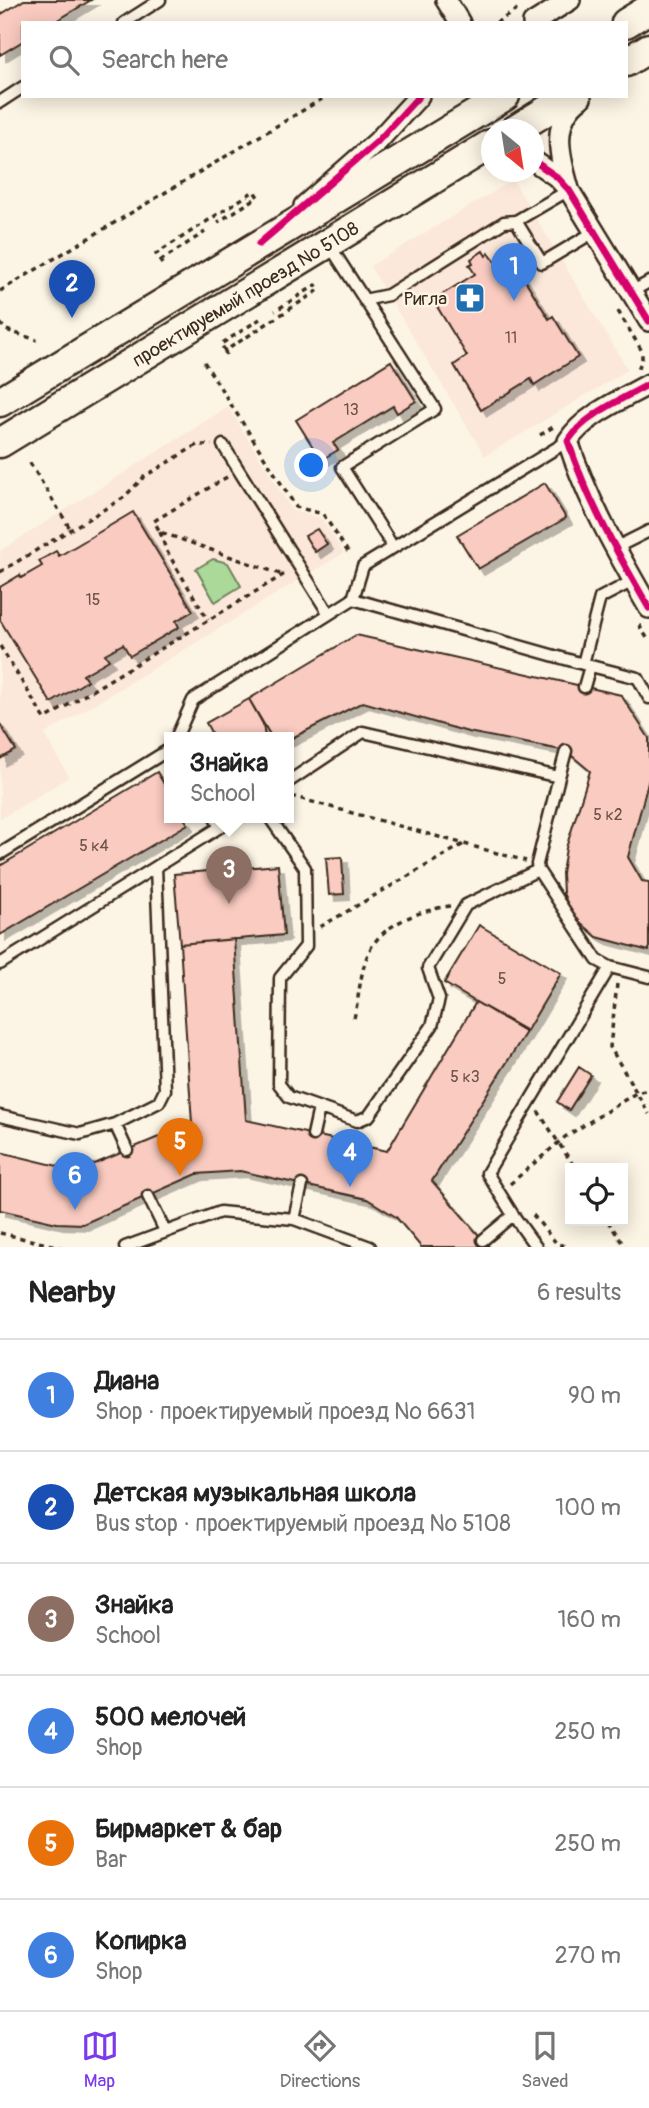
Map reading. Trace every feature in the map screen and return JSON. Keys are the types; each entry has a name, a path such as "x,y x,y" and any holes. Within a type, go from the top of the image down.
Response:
{"main road":[{"path":"628,22 649,9"},
{"path":"628,61 649,48"},
{"name":"проектируемый проезд № 5108","path":"0,402 502,98"},
{"path":"533,119 567,98"},
{"name":"проектируемый проезд № 5108","path":"0,443 481,151"}],"street":[{"path":"446,0 459,21"},
{"path":"528,14 570,0"},
{"path":"259,244 377,142 417,98"},
{"path":"569,190 559,146 559,129 570,107 581,98"},
{"path":"436,178 481,164"},
{"path":"544,168 569,190 649,321"},
{"path":"565,431 573,433 642,381"},
{"path":"565,431 575,463 599,518 649,608"}],"lane":[{"path":"127,21 160,0"},
{"path":"0,102 21,88"},
{"path":"364,300 388,295 504,222 516,221 569,190"},
{"path":"516,221 541,263 594,232"},
{"path":"328,243 435,409 342,467 393,547"},
{"path":"631,292 649,282"},
{"path":"179,732 192,700 353,599 363,566 565,431"},
{"path":"223,445 329,614"},
{"path":"615,548 649,531"},
{"path":"584,687 600,598 633,581"},
{"path":"353,599 638,678 649,698"},
{"path":"294,779 363,732 559,776"},
{"path":"566,751 537,867 597,960 614,968 649,977"},
{"path":"0,854 164,753"},
{"path":"0,964 156,867 218,823"},
{"path":"274,823 305,868 306,946 280,978 279,1084 289,1097 357,1121 369,1116 432,1026 439,999 428,968 466,905 537,867"},
{"path":"0,1116 80,1134 115,1124 159,1102 165,1090 156,867"},
{"path":"536,1247 487,1173 614,968"},
{"path":"313,1135 319,1108"},
{"path":"115,1124 127,1150"},
{"path":"294,1219 302,1185"},
{"path":"148,1196 165,1231"},
{"path":"125,1247 220,1212 294,1219 370,1247"},
{"path":"483,1240 513,1215"}],"path":[{"path":"503,21 528,14"},
{"path":"0,291 324,98"},
{"path":"205,232 161,262 156,254 254,191 258,197 218,222"},
{"path":"260,319 221,344 226,353 319,290 316,285 275,312"},
{"path":"616,307 642,351 642,381"},
{"path":"0,323 6,330 37,340"},
{"path":"204,362 296,507 323,514 350,555"},
{"path":"540,435 565,431"},
{"path":"0,572 123,498 145,476 197,445 223,445"},
{"path":"30,463 71,530"},
{"path":"208,621 166,550 154,521 239,470"},
{"path":"160,532 283,575"},
{"path":"0,646 45,719 299,566"},
{"path":"294,796 537,867"},
{"path":"306,935 464,844"},
{"path":"355,1018 367,955 384,932 429,911 446,906 466,905"},
{"path":"614,968 610,1046 649,1114"},
{"path":"499,1193 559,1143 636,1093 649,1090"},
{"path":"530,1100 572,1163"},
{"path":"533,1215 557,1244 569,1247"},
{"path":"611,1226 625,1247"},
{"path":"0,1233 60,1247"}],"shaded area":[{"path":"510,182 514,182 628,370 485,456 370,266"},
{"path":"228,407 293,511 321,518 344,553 45,734 69,777 0,819 0,551"}],"green space":[{"path":"213,559 228,563 241,586 215,602 196,569"}],"building":[{"path":"24,0 91,0 56,21 21,21 21,42 0,55 0,15"},
{"path":"483,251 486,256 489,253 495,262 509,254 549,319 553,316 578,357 534,385 531,379 481,410 454,365 467,356 433,300 475,274 469,265 473,263 471,259"},
{"path":"391,361 416,401 397,413 393,406 333,443 338,450 321,460 296,420"},
{"path":"545,483 566,518 478,569 457,535"},
{"path":"133,512 193,611 176,621 179,627 130,656 123,644 105,654 109,660 83,675 87,681 51,703 0,620 0,587 42,566 39,561 56,551 59,556"},
{"path":"317,529 327,544 315,552 305,536"},
{"path":"356,635 621,695 649,738 649,779 628,857 642,881 649,882 649,951 597,937 572,915 563,893 562,873 566,848 590,771 566,751 468,732 363,702 294,737 294,732 268,732 249,699"},
{"path":"249,699 263,724 264,732 211,732 206,723"},
{"path":"0,724 16,750 0,759"},
{"path":"157,772 164,784 164,823 188,824 0,935 0,866"},
{"path":"342,857 344,894 329,895 326,858"},
{"path":"278,865 284,935 180,944 174,874"},
{"path":"479,925 561,973 526,1032 444,983"},
{"path":"234,939 246,1120 387,1151 476,1002 525,1030 432,1181 489,1247 421,1247 396,1217 367,1199 240,1171 197,1174 83,1224 57,1223 0,1210 0,1152 78,1171 192,1123 180,944"},
{"path":"579,1067 591,1075 569,1110 557,1102"}],"cycle path":[{"path":"259,244 377,142 417,98"},
{"path":"544,168 569,190 649,321"},
{"path":"649,384 594,415 568,441 594,506 649,608"}],"place":[{"name":"Ригла","path":"470,298"},
{"name":"Диана","path":"514,301"},
{"name":"Детская музыкальная школа","path":"72,318"},
{"name":"Знайка","path":"229,904"},
{"name":"Бирмаркет & бар","path":"180,1176"},
{"name":"500 мелочей","path":"350,1187"},
{"name":"Копирка","path":"75,1210"}]}
